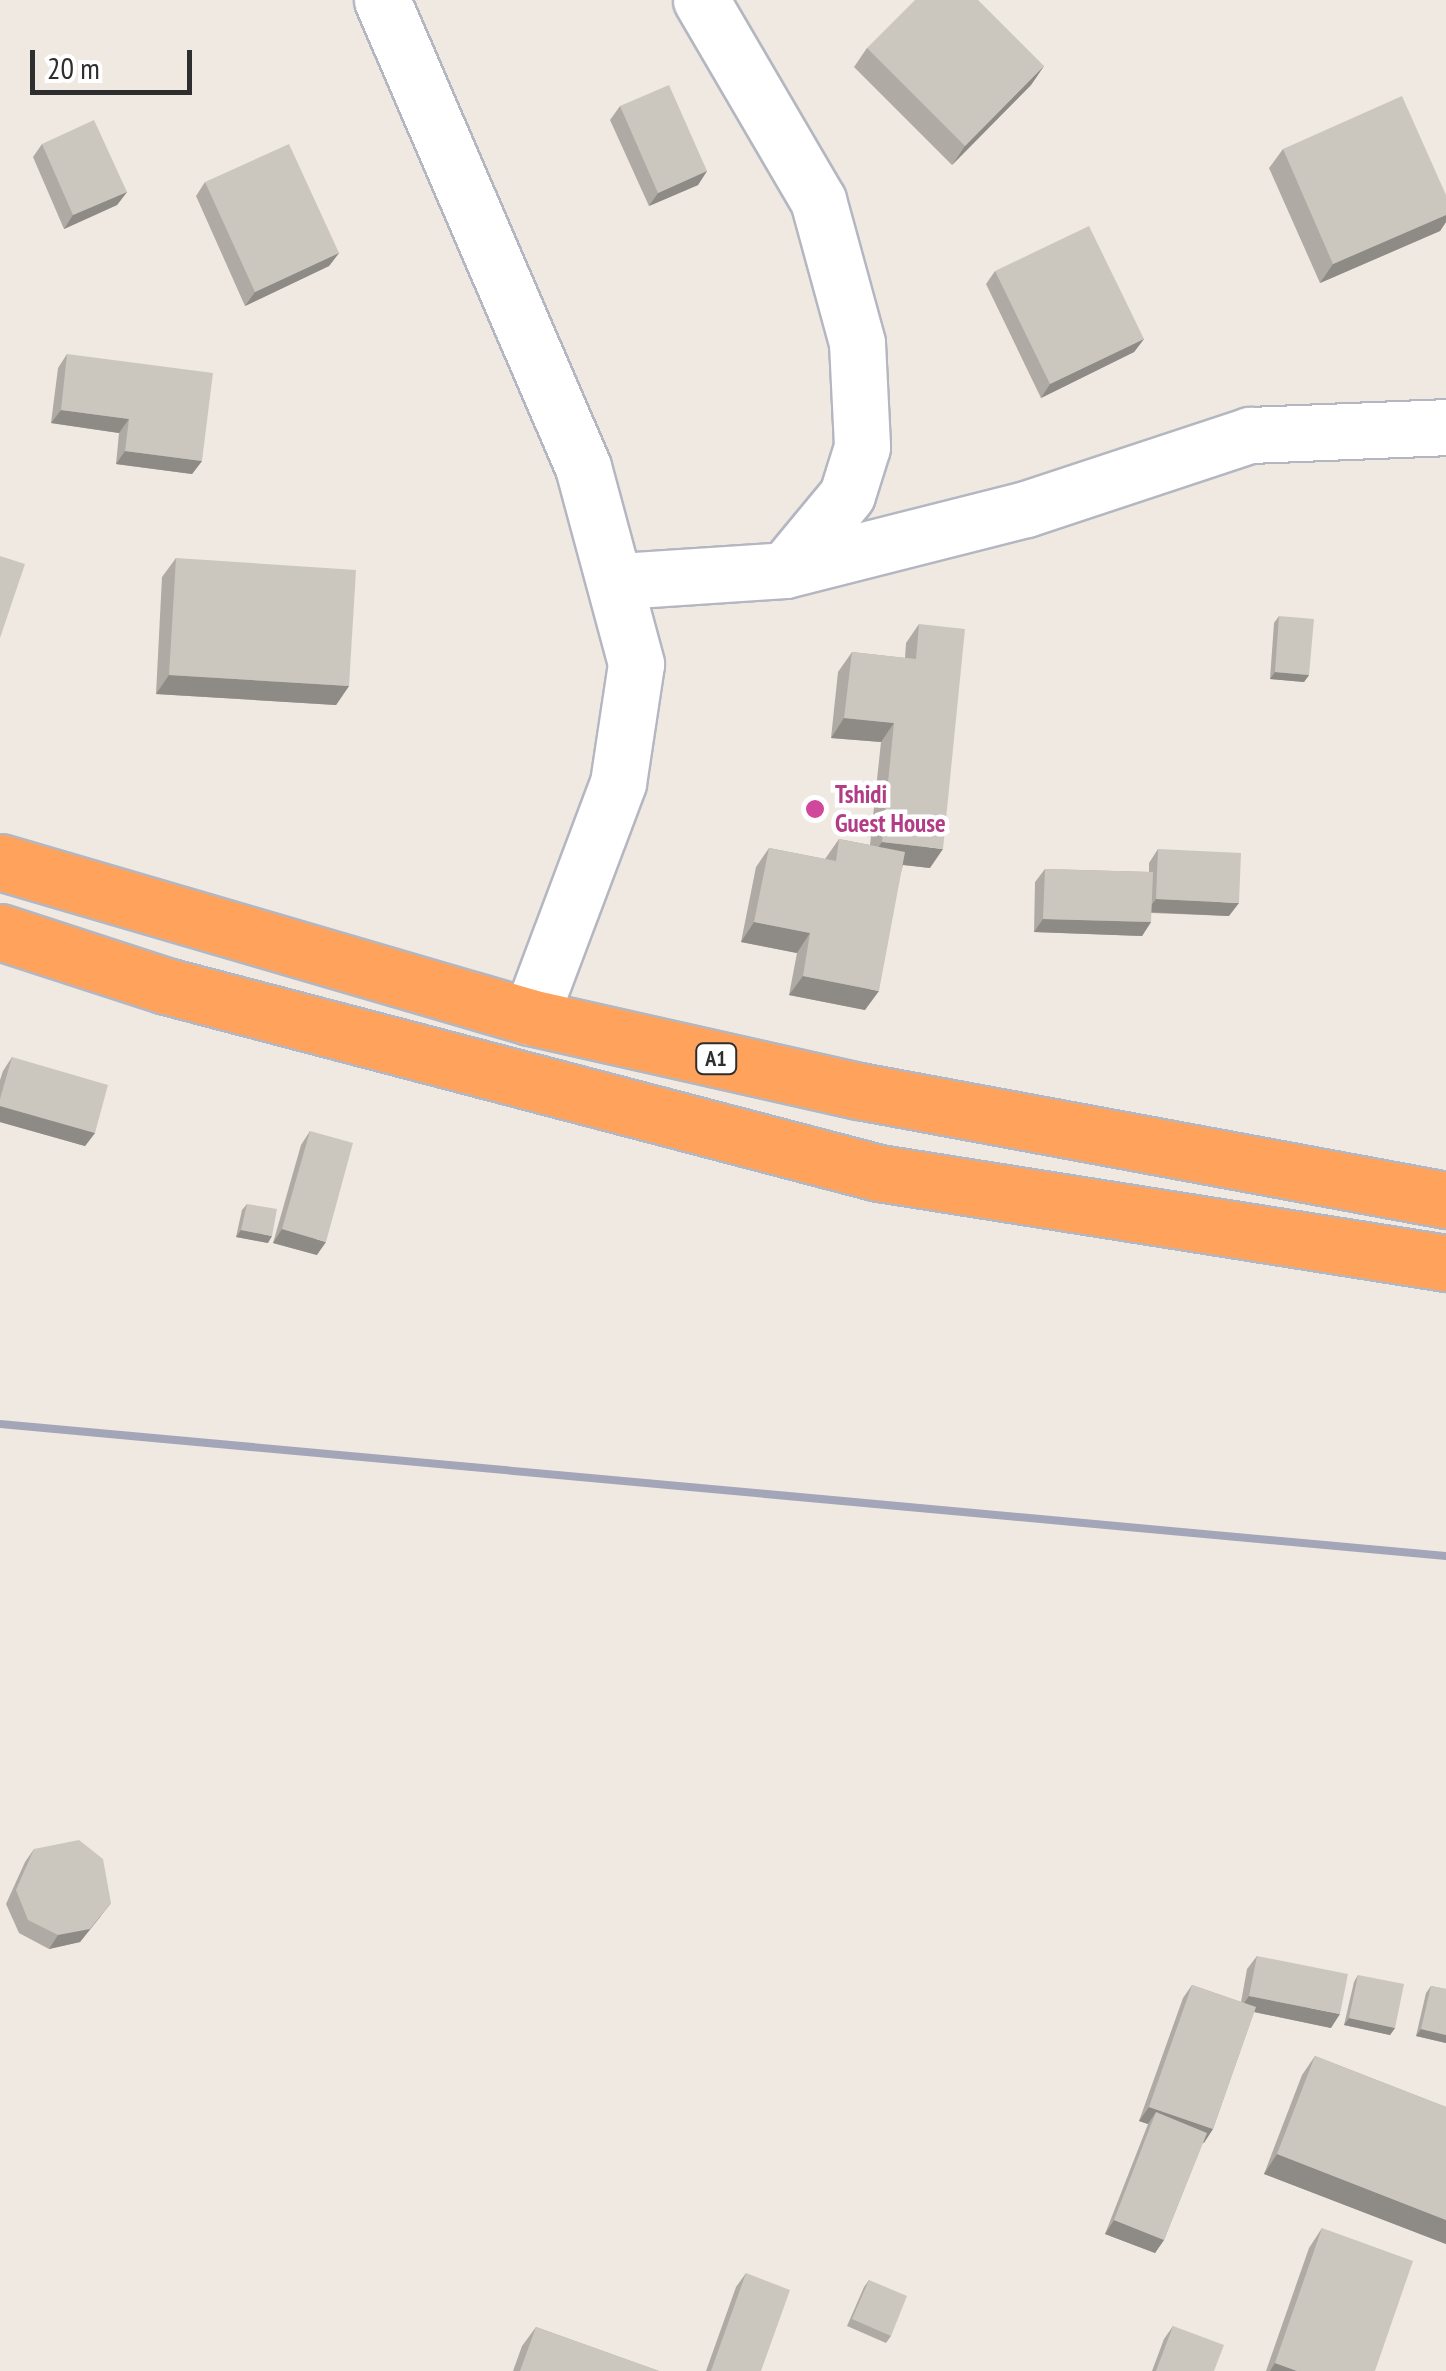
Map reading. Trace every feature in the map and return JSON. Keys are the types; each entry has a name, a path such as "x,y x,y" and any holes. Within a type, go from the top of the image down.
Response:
{"highway":[{"name":"A1","path":"0,862 530,1017 859,1091 1446,1200"},
{"path":"0,932 166,986 880,1172 1446,1263"}],"street":[{"path":"382,0 576,449 620,581 636,664 618,784 530,1017"},
{"path":"702,0 818,200 857,343 862,447 847,495 785,570"},
{"path":"620,581 785,570 1026,508 1250,436 1446,426"}],"building":[{"path":"915,0 978,0 1044,66 965,146 867,48"},
{"path":"669,85 707,171 658,193 620,106"},
{"path":"1402,96 1446,195 1446,215 1333,264 1283,149"},
{"path":"94,120 127,192 73,215 42,144"},
{"path":"289,144 339,253 255,292 205,182"},
{"path":"1089,226 1144,339 1050,384 995,271"},
{"path":"67,354 213,373 202,461 125,451 129,419 61,410"},
{"path":"0,556 25,564 0,638"},
{"path":"176,558 356,570 349,686 169,675"},
{"path":"1279,616 1314,619 1309,675 1275,672"},
{"path":"919,624 965,629 943,849 882,842 894,723 844,718 852,652 916,659"},
{"path":"839,839 905,852 879,991 803,976 810,933 754,922 769,848 836,861"},
{"path":"1158,849 1241,853 1239,903 1156,899"},
{"path":"1045,869 1153,872 1151,922 1043,919"},
{"path":"12,1057 108,1085 95,1133 0,1106"},
{"path":"310,1131 353,1143 326,1242 282,1229"},
{"path":"247,1204 277,1209 272,1236 241,1230"},
{"path":"79,1840 103,1859 111,1903 90,1929 58,1935 28,1920 16,1890 34,1849"},
{"path":"1257,1956 1348,1974 1340,2014 1249,1996"},
{"path":"1358,1975 1404,1984 1395,2028 1349,2018"},
{"path":"1192,1985 1256,2007 1213,2129 1149,2107"},
{"path":"1431,1986 1446,1989 1446,2035 1421,2029"},
{"path":"1315,2056 1446,2107 1446,2220 1277,2154"},
{"path":"1156,2112 1207,2133 1164,2240 1114,2220"},
{"path":"1322,2228 1413,2261 1375,2371 1297,2371 1275,2363"},
{"path":"746,2273 790,2290 761,2371 711,2371"},
{"path":"869,2280 907,2296 891,2336 852,2319"},
{"path":"1173,2326 1224,2345 1214,2371 1156,2371"},
{"path":"536,2327 659,2371 520,2371"}],"railway":[{"path":"0,1424 1446,1556"}],"place":[{"name":"Tshidi Guest House","path":"815,809"}]}
